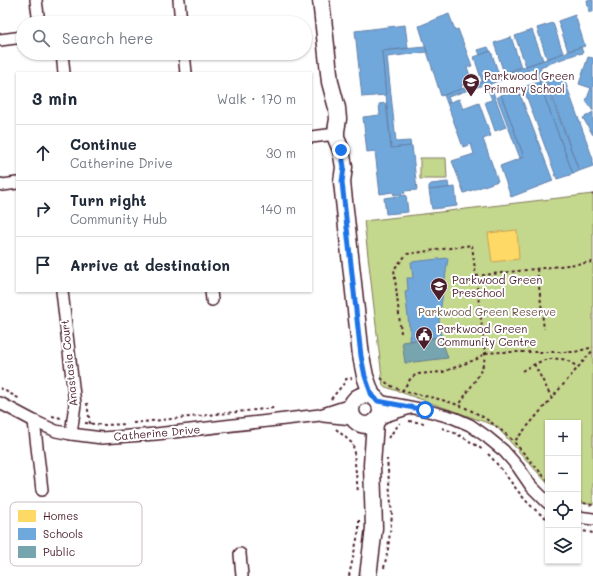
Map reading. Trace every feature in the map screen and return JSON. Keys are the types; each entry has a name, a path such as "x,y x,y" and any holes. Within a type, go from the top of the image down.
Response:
{"street":[{"path":"36,0 38,16"},
{"path":"178,0 180,16"},
{"path":"321,0 330,82 324,135 342,182 361,356 364,443 372,465 374,528 368,576"},
{"path":"0,40 16,38"},
{"path":"63,60 64,72"},
{"path":"185,60 186,72"},
{"path":"0,184 16,183"},
{"name":"Anastasia Court","path":"62,292 75,404 74,421 71,434"},
{"path":"361,377 381,410 362,415"},
{"path":"362,415 363,395 375,399"},
{"name":"Catherine Drive","path":"375,399 403,411"},
{"name":"Catherine Drive","path":"0,403 56,431 102,438 156,434 327,415 362,415 425,410 454,418 476,429 504,451 518,467 531,486 545,500"},
{"path":"34,421 42,490"},
{"path":"581,518 593,520"},
{"path":"240,554 242,576"}],"path":[{"path":"401,332 394,269 407,254 472,245 485,361 474,383 465,393 459,406"},
{"path":"476,276 593,262"},
{"path":"537,268 544,329"},
{"path":"545,478 514,442 489,421 473,411 435,398 402,391 389,385 379,375 346,379 329,402 327,415 333,427 364,443 385,442 403,411 402,391 410,378 417,374 443,372 478,359 485,353 576,352 593,348"},
{"path":"514,442 593,348"},
{"path":"522,371 534,364 548,359 562,359 578,367"},
{"path":"534,364 552,398"},
{"path":"0,388 23,401"},
{"path":"50,415 74,421 105,425 276,407"},
{"path":"403,411 428,423"},
{"path":"441,427 468,440 486,452 499,465 521,495 534,509 545,517"},
{"path":"358,494 364,443"},
{"path":"581,502 593,505"},
{"path":"349,576 359,530 359,516"},
{"path":"581,531 593,533"}],"green space":[{"path":"420,158 446,158 447,179 420,179"},
{"name":"Parkwood Green Reserve","path":"593,194 593,505 581,503 581,420 545,420 545,481 496,426 383,386 364,221"}],"building: Homes":[{"path":"517,230 519,259 492,262 488,233"}],"building: Schools":[{"path":"587,0 593,0 593,12 589,12"},
{"path":"449,14 455,30 458,29 472,66 467,67 472,81 461,86 462,89 441,96 419,26"},
{"path":"575,15 585,46 568,51 558,21"},
{"path":"553,23 563,53 547,59 537,28"},
{"path":"405,25 408,48 382,51 386,95 362,97 355,31"},
{"path":"532,30 543,60 526,66 515,36"},
{"path":"511,37 521,67 504,73 494,43"},
{"path":"425,47 427,52 387,57 396,142 410,141 411,146 391,148 382,51"},
{"path":"488,47 490,51 480,55 478,50"},
{"path":"581,47 583,53 579,53 540,67 579,171 573,174 535,68 490,84 506,127 495,131 485,102 492,100 486,84 448,97 450,102 447,103 444,95"},
{"path":"491,51 499,75 482,81 474,57"},
{"path":"588,57 593,58 593,111 586,101 591,88 579,84"},
{"path":"562,73 593,159 593,166 579,171 546,79"},
{"path":"539,82 573,174 557,179 523,87"},
{"path":"518,89 553,181 511,197 500,166 524,157 501,95"},
{"path":"501,95 524,157 520,158 497,97"},
{"path":"459,99 463,109 479,103 491,136 483,139 498,181 464,193 452,161 474,154 471,144 463,147 447,103"},
{"path":"386,103 391,148 412,146 417,190 404,191 405,193 394,195 393,192 380,194 375,151 367,152 363,117 380,115 379,104"},
{"path":"593,112 593,135 583,118"},
{"path":"448,182 449,188 429,190 429,186 431,184"},
{"path":"455,187 457,206 432,209 429,190"},
{"path":"406,195 408,212 386,214 384,198"},
{"name":"Parkwood Green Preschool","path":"448,258 439,320 441,337 409,341 410,326 405,291 408,290 407,278 413,278 411,262"}],"building: Public":[{"name":"Parkwood Green Community Centre","path":"441,337 448,358 405,363 402,342"}],"place":[{"name":"Parkwood Green Primary School","path":"471,97"},
{"name":"Parkwood Green Preschool","path":"439,301"},
{"name":"Parkwood Green Community Centre","path":"424,350"}],"route":[{"path":"341,150 344,167 342,182 361,356 365,376 372,396 378,401 425,410"}]}
